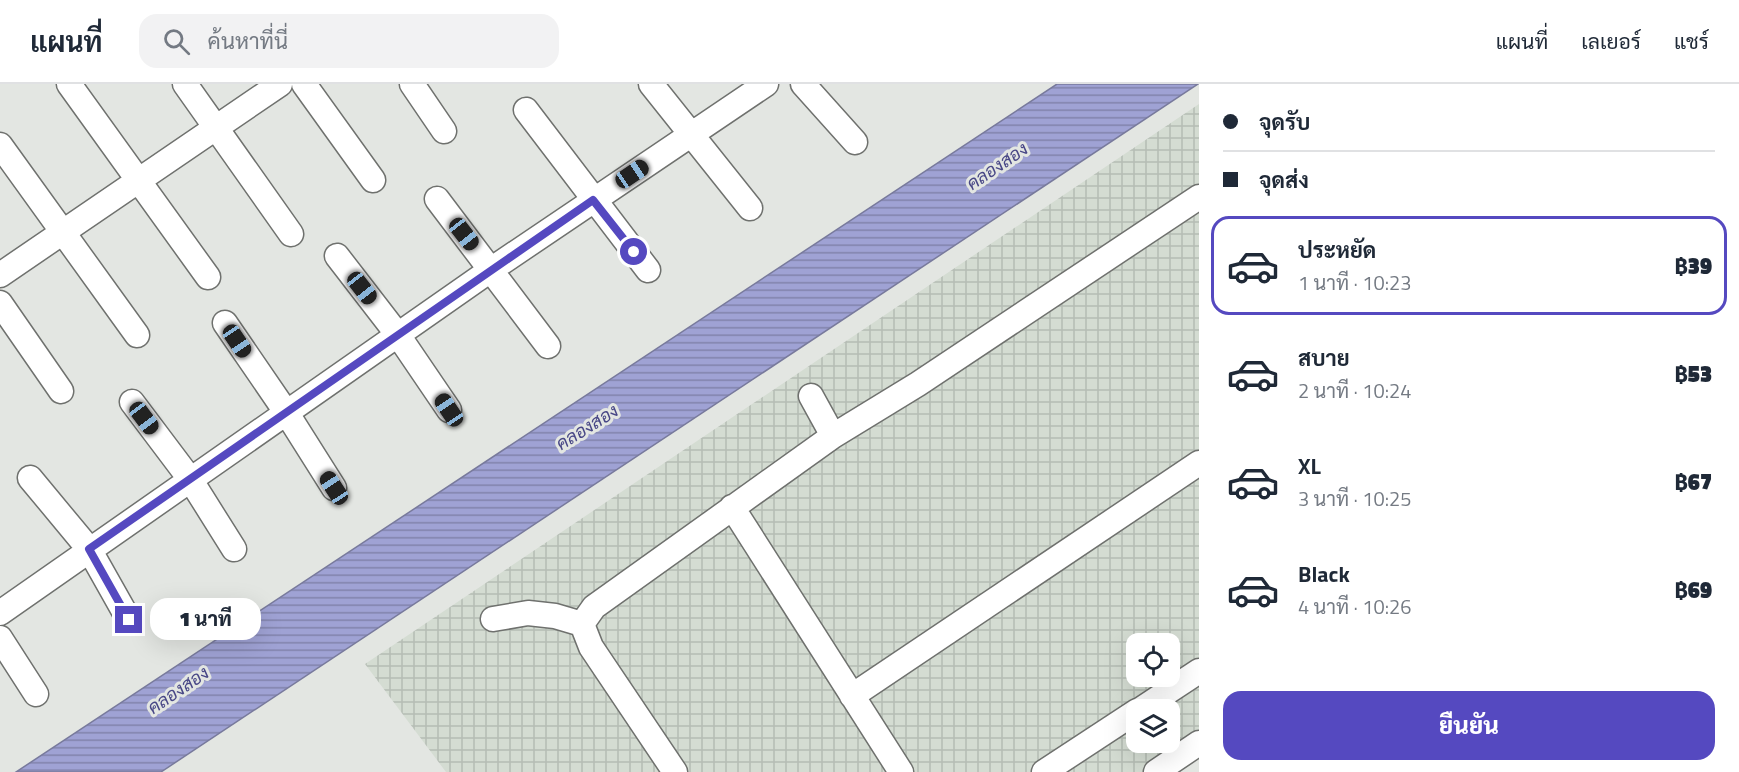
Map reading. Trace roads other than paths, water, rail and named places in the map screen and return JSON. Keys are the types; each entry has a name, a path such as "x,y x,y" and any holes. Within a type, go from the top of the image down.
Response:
{"street":[{"path":"69,84 208,277"},
{"path":"185,84 291,234"},
{"path":"0,275 280,84"},
{"path":"304,84 373,180"},
{"path":"412,84 444,131"},
{"path":"651,84 750,208"},
{"path":"0,612 492,269 766,84"},
{"path":"803,84 855,142"},
{"path":"526,110 648,270"},
{"path":"0,145 137,335"},
{"path":"582,624 594,607 834,436 918,384 1199,196"},
{"path":"437,199 548,346"},
{"path":"337,256 398,335 449,410"},
{"path":"0,303 61,391"},
{"path":"225,323 286,412 334,488"},
{"path":"811,396 834,436"},
{"path":"132,402 190,479 234,549"},
{"path":"852,696 1199,463"},
{"path":"30,478 89,549 129,620"},
{"path":"732,507 901,772"},
{"path":"493,619 528,612 555,616 582,624"},
{"path":"582,624 591,647 675,772"},
{"path":"0,638 36,694"},
{"path":"1155,699 1199,671"},
{"path":"1044,772 1126,718"},
{"path":"1156,772 1199,743"}],"water":[{"name":"คลองสอง","path":"1057,84 1198,84 161,772 16,772"}]}
